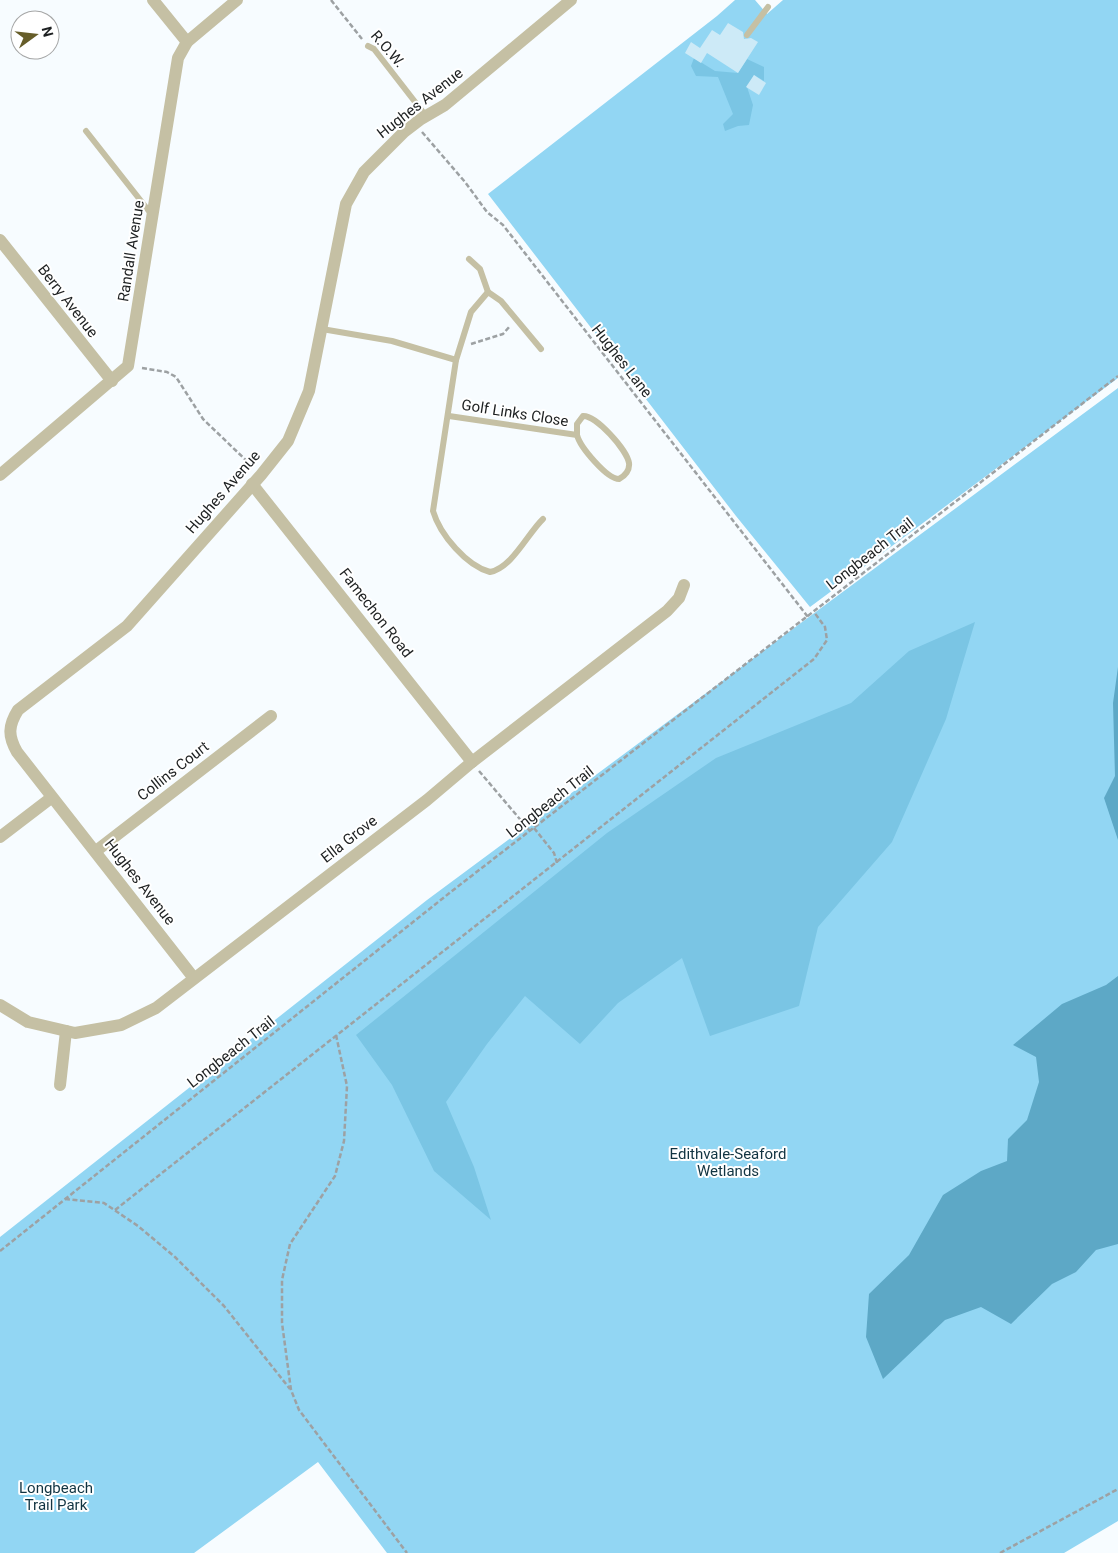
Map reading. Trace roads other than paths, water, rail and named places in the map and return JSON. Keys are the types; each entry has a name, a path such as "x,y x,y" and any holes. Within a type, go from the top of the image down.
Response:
{"street":[{"path":"153,0 186,42"},
{"name":"Randall Avenue","path":"0,475 126,368 130,357 178,58 186,42 237,0"},
{"name":"Hughes Avenue","path":"193,977 96,851 51,798 10,740 10,728 18,710 127,626 257,480 288,441 309,391 342,217 358,181 375,160 421,119 445,105 571,0"},
{"name":"Berry Avenue","path":"0,240 112,381"},
{"name":"Famechon Road","path":"257,480 264,496 472,762"},
{"name":"Ella Grove","path":"0,1005 28,1022 75,1033 121,1025 156,1008 193,977 349,860 667,611 679,598 684,585"},
{"name":"Collins Court","path":"96,851 271,716"},
{"path":"0,837 51,798"},
{"path":"60,1085 66,1031"}],"lane":[{"path":"747,35 768,7"},
{"name":"R.O.W.","path":"368,46 374,49 421,119"},
{"path":"86,131 153,216"},
{"path":"469,259 482,272 488,292 501,301 541,349"},
{"name":"Golf Links Close","path":"488,292 472,309 456,360 433,508 438,524 459,550 477,567 494,571 518,551 543,519"},
{"path":"322,329 392,341 456,360"},
{"name":"Golf Links Close","path":"448,416 577,435"},
{"name":"Golf Links Close","path":"582,416 588,416 600,423 627,459 628,467 626,474 617,479 610,477 583,449 577,435 577,424 582,416"}],"park label":[{"name":"Edithvale-Seaford Wetlands","path":"728,1162"},
{"name":"Longbeach Trail Park","path":"56,1496"}]}
